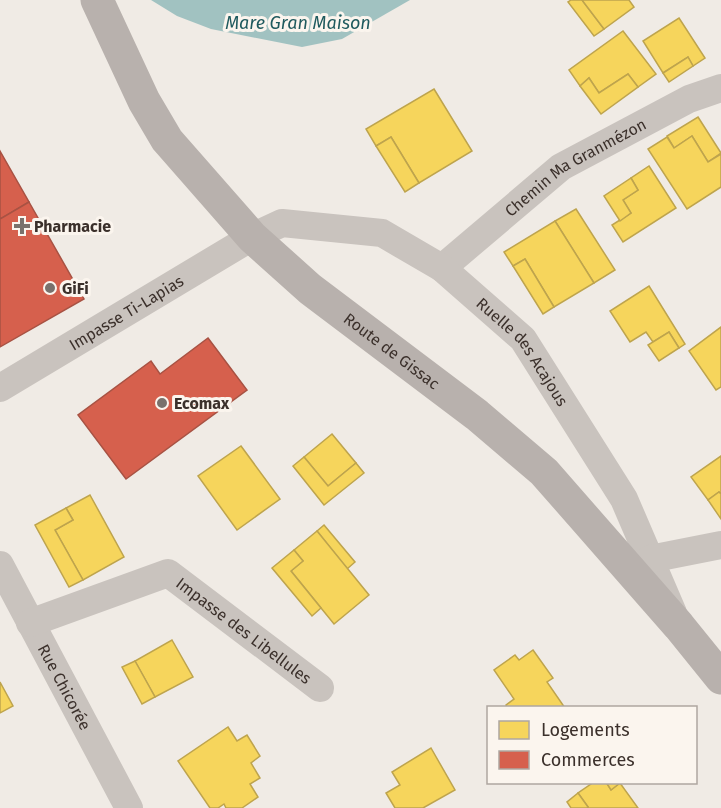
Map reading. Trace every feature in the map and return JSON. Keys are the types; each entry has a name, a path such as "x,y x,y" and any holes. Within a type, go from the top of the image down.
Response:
{"main road":[{"name":"Route de Gissac","path":"97,0 144,101 167,140 252,237 310,290 477,415 544,472 679,626 721,678"}],"street":[{"name":"Chemin Ma Granmézon","path":"442,268 561,167 689,99 721,88"},
{"name":"Ruelle des Acajous","path":"252,237 282,223 382,233 442,268 523,339 624,499 679,626"},
{"name":"Impasse Ti-Lapias","path":"0,388 252,237"},
{"path":"650,559 721,545"},
{"name":"Rue Chicorée","path":"0,566 129,808"},
{"name":"Impasse des Libellules","path":"30,623 168,573 320,688"}],"water":[{"name":"Mare Gran Maison","path":"151,0 410,0 342,39 302,47 211,29 177,16"}],"building: Logements":[{"path":"582,0 604,29 594,36 568,2"},
{"path":"582,0 629,0 634,7 604,29"},
{"path":"679,18 705,58 693,66 688,57 663,73 643,41"},
{"path":"623,31 656,74 638,87 628,74 599,93 589,78 580,86 569,70"},
{"path":"688,57 693,66 669,82 663,73"},
{"path":"628,74 638,87 601,114 580,86 589,78 599,93"},
{"path":"434,89 472,151 419,183 391,137 376,146 366,129"},
{"path":"698,117 721,153 708,162 692,136 674,148 667,136"},
{"path":"692,136 708,162 721,154 721,187 687,209 648,149 667,137 674,148"},
{"path":"391,137 419,183 405,192 376,146"},
{"path":"649,166 676,208 623,242 612,225 631,213 623,200 638,190 631,178"},
{"path":"631,178 638,190 623,200 631,213 620,221 604,196"},
{"path":"576,209 615,270 594,283 555,221"},
{"path":"555,221 594,283 554,307 525,259 513,266 504,252"},
{"path":"525,259 554,307 543,314 513,266"},
{"path":"649,286 685,344 679,348 669,332 653,342 646,332 630,342 610,311"},
{"path":"721,327 721,387 716,390 689,351"},
{"path":"669,332 679,348 659,361 648,345"},
{"path":"332,434 356,463 328,486 304,457"},
{"path":"241,446 280,499 237,530 198,476"},
{"path":"721,456 721,494 719,492 708,500 691,477"},
{"path":"304,457 328,486 356,463 364,473 324,505 293,466"},
{"path":"719,492 721,494 721,519 708,500"},
{"path":"90,495 124,557 83,580 55,530 73,520 66,508"},
{"path":"66,508 73,520 55,530 83,580 69,587 35,525"},
{"path":"324,525 355,562 347,569 317,531"},
{"path":"317,531 369,595 334,624 291,571 303,561 294,550"},
{"path":"294,550 303,561 291,571 321,608 312,616 272,568"},
{"path":"172,640 193,677 155,697 135,661"},
{"path":"533,650 553,678 547,682 564,706 506,706 514,699 494,670 515,655 519,660"},
{"path":"135,661 155,697 142,704 122,667"},
{"path":"0,682 13,706 0,713"},
{"path":"228,727 237,741 247,735 260,756 251,763 260,778 250,784 258,797 242,808 226,808 224,804 218,808 210,808 178,761"},
{"path":"431,748 455,790 423,808 395,808 386,793 400,785 392,772"},
{"path":"591,784 607,784 611,790 621,784 638,808 587,808 578,793"},
{"path":"607,784 619,784 611,790"},
{"path":"578,793 587,808 571,808 567,802"}],"building: Commerces":[{"path":"0,151 29,202 0,219"},
{"path":"29,202 84,299 0,347 0,219"},
{"name":"Ecomax","path":"208,338 247,390 126,479 78,415 151,361 160,374"}],"place":[{"name":"Pharmacie","path":"22,226"},
{"name":"GiFi","path":"50,288"},
{"name":"Ecomax","path":"162,403"}]}
